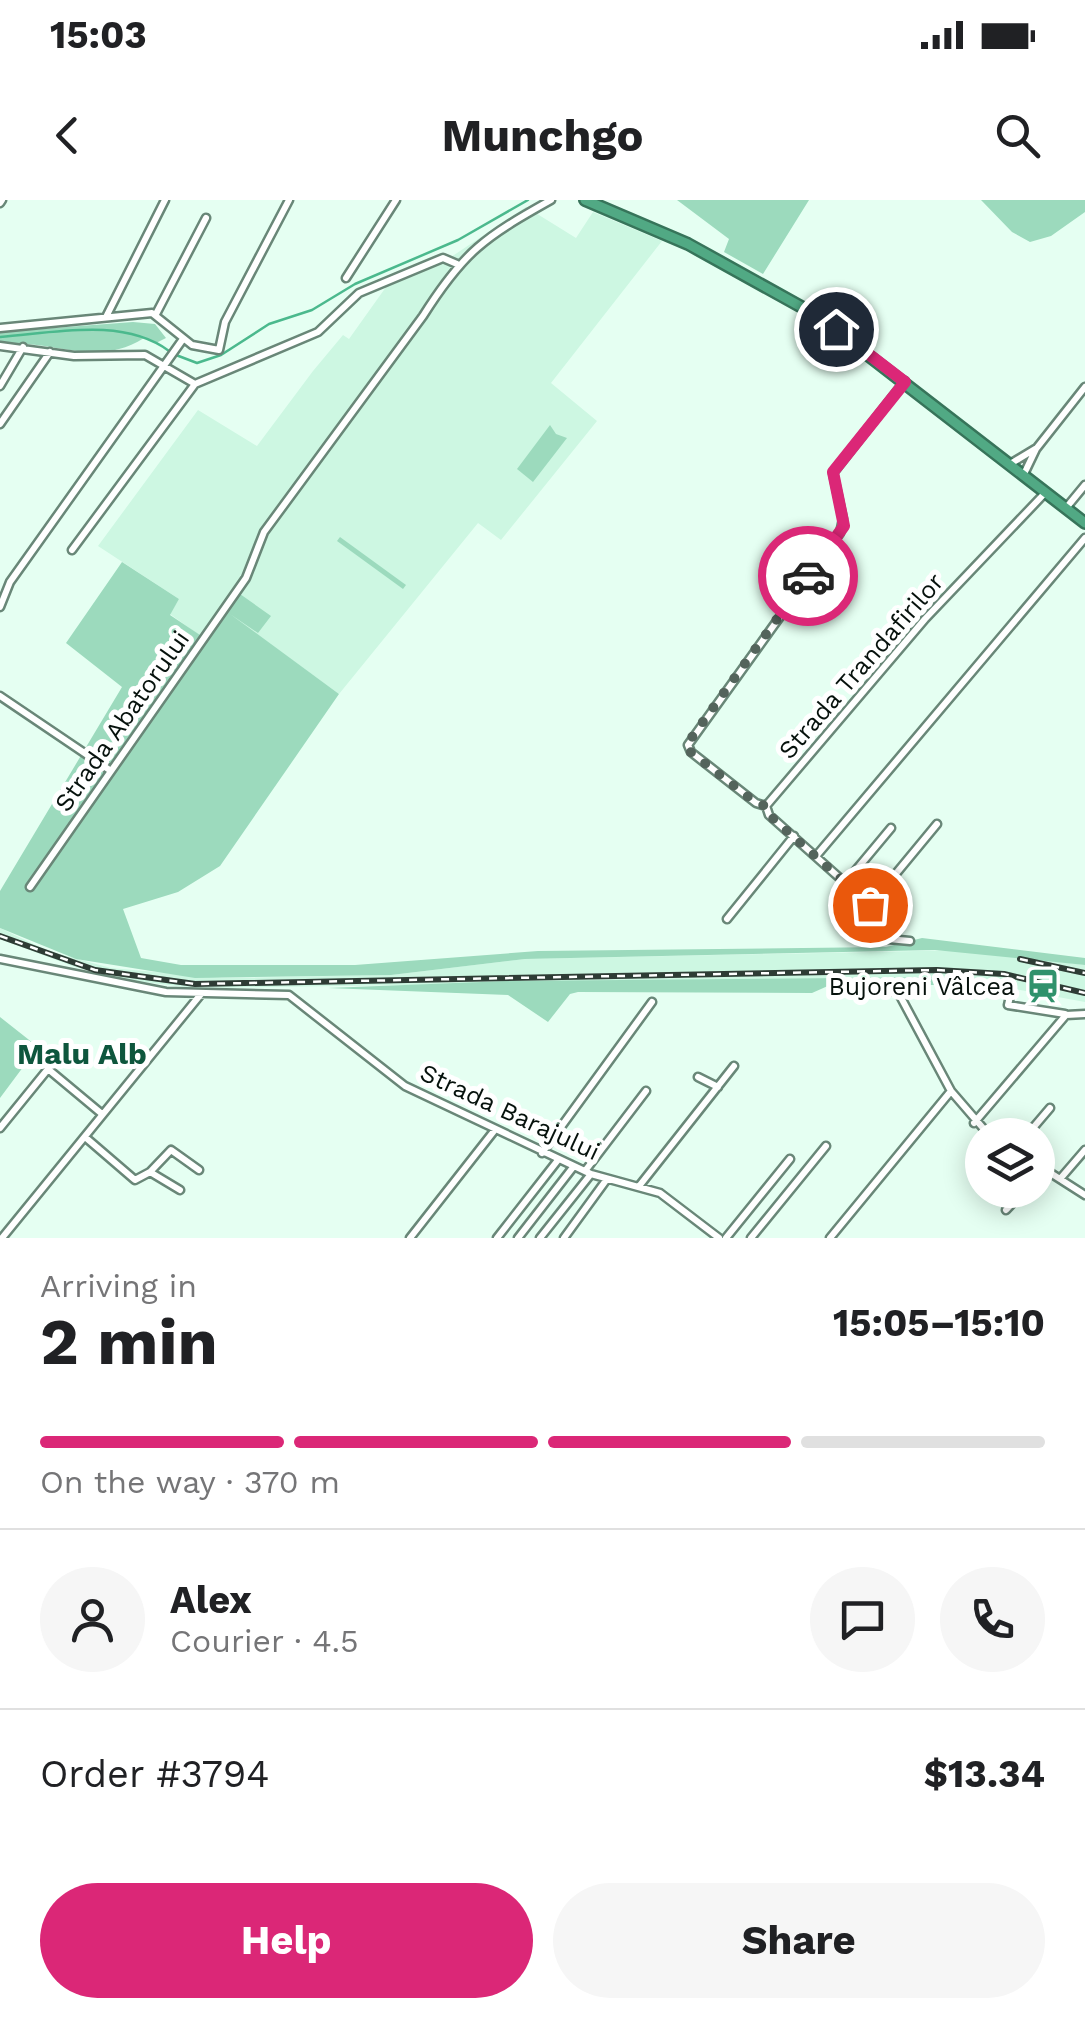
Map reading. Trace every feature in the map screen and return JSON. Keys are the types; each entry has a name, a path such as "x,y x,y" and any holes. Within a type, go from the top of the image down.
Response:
{"highway":[{"path":"587,200 688,244 773,289 905,382 1085,523"}],"street":[{"path":"106,317 165,200"},
{"path":"156,314 181,343 209,351 222,346 225,322 289,200"},
{"path":"346,278 396,200"},
{"name":"Strada Abatorului","path":"30,887 246,578 264,532 457,264 499,229 551,200"},
{"path":"156,314 206,218"},
{"path":"72,550 196,384 318,332 349,300 377,284 443,258 457,264"},
{"path":"0,328 156,314"},
{"path":"0,607 10,582 181,343"},
{"path":"0,346 86,357 139,354 196,384"},
{"path":"0,386 23,347"},
{"path":"0,424 50,352"},
{"path":"905,382 833,472 844,526 840,533 688,745 717,772 766,806 769,815 870,905 888,938 910,941"},
{"path":"1024,474 1036,449 1085,387"},
{"path":"1010,464 1036,449"},
{"path":"1066,508 1085,484"},
{"name":"Strada Trandafirilor","path":"766,806 925,619 1046,492"},
{"path":"817,855 1085,538"},
{"path":"0,696 111,771"},
{"path":"870,905 936,824"},
{"path":"846,882 890,828"},
{"path":"727,919 794,836"},
{"name":"Strada Barajului","path":"0,959 120,986 202,994 289,995 404,1086 558,1160 607,1179 640,1185 672,1200 722,1238"},
{"path":"847,986 898,992 951,1091 970,1118"},
{"path":"1002,990 1011,992 1008,1006 1085,1014"},
{"path":"2,1238 202,994"},
{"path":"542,1153 652,1002"},
{"path":"978,1118 1066,1015"},
{"path":"640,1185 734,1066"},
{"path":"0,1128 48,1070 102,1114"},
{"path":"698,1077 718,1087"},
{"path":"540,1238 646,1090"},
{"path":"830,1238 951,1091"},
{"path":"1042,1118 1050,1108"},
{"path":"410,1238 494,1131"},
{"path":"84,1136 135,1180 150,1172 171,1150 199,1170"},
{"path":"751,1238 826,1146"},
{"path":"1060,1179 1085,1150"},
{"path":"722,1238 790,1159"},
{"path":"497,1238 558,1160"},
{"path":"518,1238 574,1166"},
{"path":"150,1172 180,1190"},
{"path":"1055,1176 1085,1195"},
{"path":"564,1238 607,1179"}],"shaded area":[{"path":"677,200 809,200 763,274 724,252 729,239"},
{"path":"981,200 1085,200 1085,212 1051,236 1030,242 1012,232"},
{"path":"526,207 576,238 593,212 662,241 551,383 597,421 501,540 478,523 339,694 226,612 206,640 170,614 179,599 98,546 198,410 257,446 343,335 349,339 386,287 442,263"},
{"path":"133,322 155,324 166,338 156,343 144,338 126,347 90,352 0,344 0,332"},
{"path":"550,425 556,434 567,438 533,482 517,469"},
{"path":"340,537 406,585 403,589 337,541"},
{"path":"122,562 179,599 170,615 206,639 240,594 271,616 258,633 230,614 339,694 220,866 178,892 123,909 141,958 181,965 355,965 538,951 886,947 922,938 1085,958 1085,965 935,950 525,959 391,975 195,978 76,959 0,928 0,891 122,687 66,643"},
{"path":"0,928 48,951 111,968 222,978 391,975 525,959 965,950 1085,965 1085,1002 951,977 195,988 127,980 75,967 0,939"},
{"path":"951,977 1014,985 830,985 812,993 578,992 570,994 548,1022 508,995 328,988 507,981"},
{"path":"0,1017 38,1047 0,1098"}],"waterway":[{"path":"176,355 197,363 221,355 269,324 312,310 355,284 458,240 528,200"},
{"path":"0,337 110,331 151,340 169,351"}],"railway":[{"path":"0,936 95,970 195,984 937,970 1004,974 1085,993"},
{"path":"1020,959 1085,973"}],"way so far":[{"path":"808,576 690,740 688,750 756,803 766,806 769,815 870,905"}],"place":[{"name":"Bujoreni Vâlcea","path":"1043,986"}],"district":[{"name":"Malu Alb","path":"82,1053"}],"route":[{"path":"808,576 844,526 832,486 833,472 905,382 836,329"}]}
